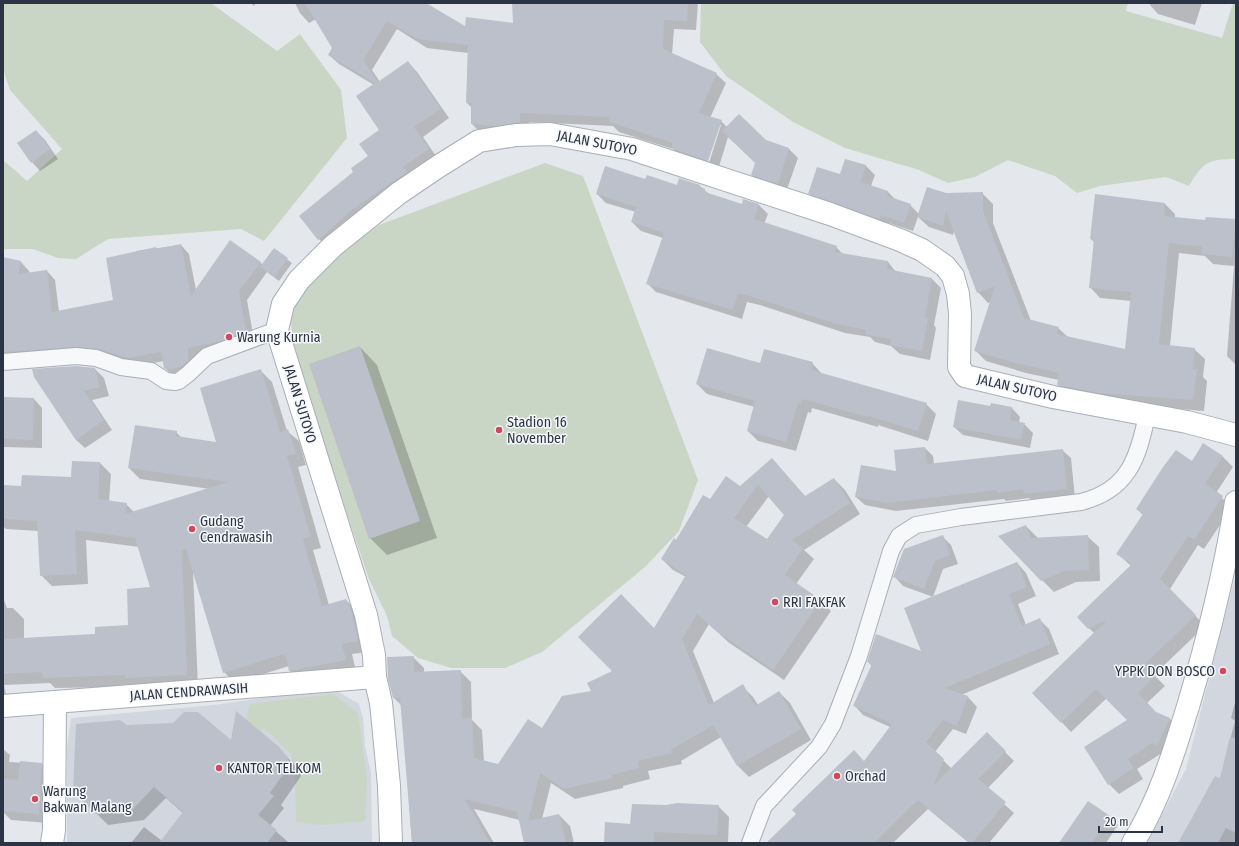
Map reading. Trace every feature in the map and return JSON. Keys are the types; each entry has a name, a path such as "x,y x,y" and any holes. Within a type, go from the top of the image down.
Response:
{"main road":[{"name":"JALAN SUTOYO","path":"391,843 389,786 381,704 375,677 374,655 366,615 277,330 283,304 299,280 333,246 399,193 479,141 516,135 550,134 632,149 774,195 914,246 945,266 953,276 958,294 960,314 959,367 965,376 1053,397 1187,422 1236,436"},
{"path":"1133,843 1155,802 1174,754 1207,641 1225,567 1236,502"},
{"name":"JALAN CENDRAWASIH","path":"3,706 375,677"},
{"path":"52,843 54,830 55,702"}],"street":[{"path":"3,362 76,356 88,357 121,367 151,371 166,381 175,382 180,381 207,356 277,330"},
{"path":"750,843 764,806 819,748 833,724 859,656 891,551 899,536 916,525 961,517 1081,502 1097,498 1111,490 1129,471 1142,439 1146,415"}],"shaded area":[{"name":"YPPK DON BOSCO","path":"1236,573 1236,843 1147,843 1186,769"},
{"name":"KANTOR TELKOM","path":"325,689 335,690 359,704 363,718 365,746 371,773 372,843 67,842 67,749 71,718 214,705"}],"green space":[{"path":"3,3 211,3 277,51 300,34 341,90 347,138 264,241 241,229 108,239 76,259 58,258 33,249 3,249 3,160 27,181 62,149 10,90 3,69"},
{"path":"701,3 1128,3 1126,11 1222,38 1233,3 1236,3 1236,159 1213,161 1207,164 1198,172 1189,186 1166,177 1100,186 1077,193 1055,176 1008,160 975,177 948,183 919,170 845,148 793,122 726,76 700,42"},
{"name":"Stadion 16 November","path":"545,163 583,176 698,480 679,531 645,567 542,652 505,668 451,668 418,658 392,636 387,616 369,579 302,381 295,353 291,324 293,305 303,290 333,257 379,225"},
{"path":"333,694 358,713 367,779 365,821 320,825 296,822 295,775 291,754 264,728 251,738 244,726 250,704"}],"building":[{"path":"305,3 426,3 465,26 466,17 513,23 512,3 688,3 687,21 664,20 663,49 717,73 699,113 722,120 708,161 671,148 673,143 609,122 610,117 520,113 520,122 496,126 471,124 471,103 466,103 468,45 417,39 387,21 363,60 378,82 408,61 441,109 414,127 429,149 403,167 407,172 353,209 318,240 299,216 353,172 351,168 368,156 359,144 379,130 356,96 375,83 328,55 332,48"},
{"path":"739,114 766,140 789,148 778,184 751,175 755,163 722,131"},
{"path":"36,130 50,149 31,163 17,143"},
{"path":"845,159 866,165 861,182 888,191 887,196 911,204 904,223 881,215 879,219 808,194 817,167 840,174"},
{"path":"605,166 645,179 647,175 677,185 679,178 700,185 700,187 705,189 705,192 742,204 743,199 759,204 754,219 837,246 835,252 888,261 887,269 932,278 925,317 928,318 922,351 890,345 891,339 865,334 866,330 836,324 738,293 733,310 646,284 664,233 631,222 636,207 596,194"},
{"path":"927,187 946,193 983,192 983,211 1024,318 1059,327 1057,334 1125,349 1131,292 1089,288 1094,240 1090,239 1095,194 1165,203 1164,216 1205,220 1206,217 1236,219 1232,257 1201,254 1202,247 1169,243 1159,344 1195,348 1193,369 1197,369 1193,400 1099,393 1057,385 1059,373 1015,363 974,351 995,286 977,293 946,211 943,226 917,217"},
{"path":"230,240 261,262 239,291 246,331 218,342 188,348 188,361 181,367 167,370 164,368 161,352 128,358 99,349 77,347 3,352 3,257 21,261 18,274 47,270 52,312 113,300 106,258 156,247 156,249 181,244 191,296"},
{"path":"274,248 288,258 275,277 260,267"},
{"path":"360,346 420,521 369,539 309,364"},
{"path":"707,348 760,363 764,349 813,362 811,370 927,403 918,431 802,399 801,404 798,403 786,442 747,431 755,401 696,384"},
{"path":"76,366 95,368 100,387 84,391 104,420 76,440 34,377 32,369"},
{"path":"261,369 280,432 288,429 296,454 287,456 311,537 303,539 322,606 346,599 352,613 358,641 342,644 346,660 289,671 286,656 284,656 284,654 223,673 186,549 182,550 187,675 125,678 125,675 43,678 42,672 3,674 3,639 95,634 95,627 128,625 127,589 150,587 135,538 75,530 77,574 40,576 37,521 3,519 3,485 21,486 22,475 71,477 72,461 100,462 98,499 127,503 125,514 228,482 128,468 135,425 177,431 176,436 216,442 200,388"},
{"path":"3,397 34,398 33,440 3,439"},
{"path":"958,400 990,406 991,403 1012,407 1010,420 1025,423 1021,440 953,427"},
{"path":"1203,443 1223,456 1205,484 1223,496 1194,540 1188,536 1160,579 1196,615 1145,664 1156,675 1138,693 1156,712 1170,718 1157,746 1152,743 1128,759 1134,768 1108,785 1084,747 1127,720 1096,689 1061,723 1032,693 1107,620 1088,629 1077,617 1132,564 1116,554 1143,514 1136,509 1163,467 1176,450 1192,461"},
{"path":"925,447 927,464 1063,449 1067,489 1024,494 1023,489 997,493 997,490 887,503 855,497 861,465 896,471 894,450"},
{"path":"772,458 805,496 834,478 850,503 792,540 803,548 785,575 821,600 773,670 716,631 697,614 682,639 709,705 743,684 755,706 779,691 801,729 737,766 713,725 671,750 672,753 638,761 639,768 612,775 613,778 564,789 540,773 528,821 559,814 566,843 524,843 517,812 465,799 490,843 412,843 400,698 393,698 388,679 387,657 414,656 414,672 461,670 462,719 472,718 474,758 498,764 528,719 542,728 562,696 591,691 587,683 612,671 578,637 621,594 654,628 686,575 661,559 674,538 676,540 703,495 710,499 726,476 740,486","holes":["758,485 784,515 767,539 734,518"]},
{"path":"1026,525 1031,538 1088,535 1089,570 1064,571 1041,581 998,536"},
{"path":"943,535 950,555 935,561 924,589 893,577 904,549"},
{"path":"1017,562 1027,587 1009,594 1022,626 1040,618 1050,644 945,688 968,696 957,726 943,720 926,742 944,759 933,786 987,732 1006,751 978,779 1006,802 972,843 970,843 918,800 874,843 766,843 796,814 792,810 854,750 864,761 892,724 853,706 872,664 867,662 876,634 921,651 904,608"},
{"path":"236,711 278,746 286,755 290,764 270,793 274,796 258,815 277,830 267,843 159,843 183,812 154,787 133,809 96,814 73,791 76,724 120,720 127,725 173,723 184,712 198,712 231,740"},
{"path":"1230,737 1236,738 1236,833 1226,828 1218,843 1178,843 1215,776 1220,778"},
{"path":"20,761 42,763 39,814 3,811 3,779 18,780"},
{"path":"1088,801 1110,816 1092,843 1059,843"},
{"path":"677,803 719,805 717,835 654,832 654,843 604,843 605,822 630,824 632,804 666,805"}],"place":[{"name":"Warung Kurnia","path":"229,337"},
{"name":"Stadion 16 November","path":"499,430"},
{"name":"Gudang Cendrawasih","path":"192,529"},
{"name":"RRI FAKFAK","path":"775,602"},
{"name":"YPPK DON BOSCO","path":"1223,671"},
{"name":"KANTOR TELKOM","path":"219,768"},
{"name":"Orchad","path":"837,776"},
{"name":"Warung Bakwan Malang","path":"35,799"}]}
